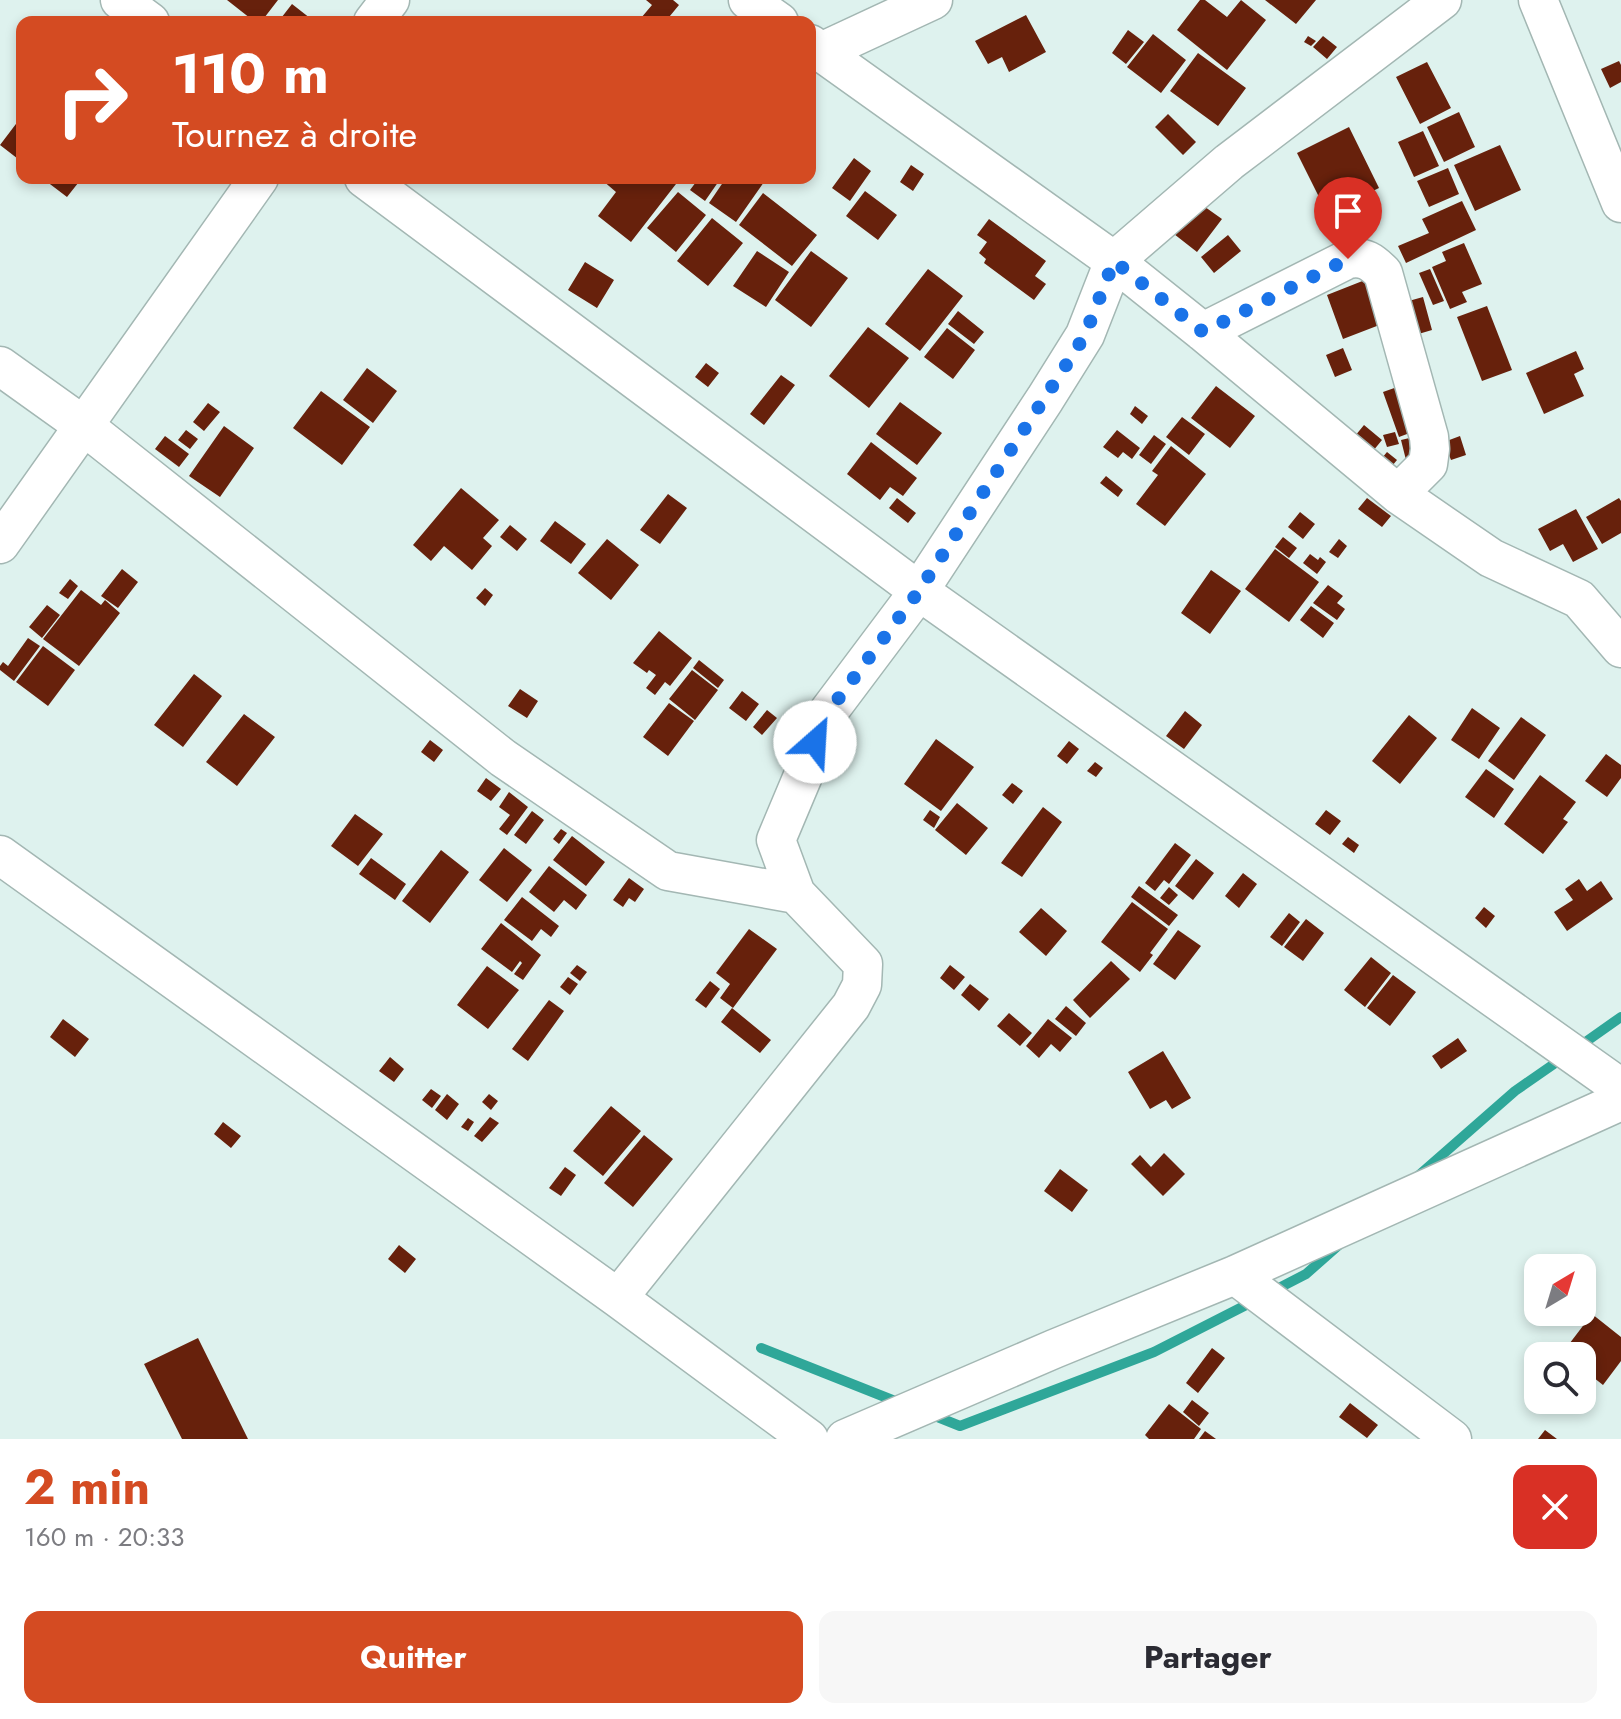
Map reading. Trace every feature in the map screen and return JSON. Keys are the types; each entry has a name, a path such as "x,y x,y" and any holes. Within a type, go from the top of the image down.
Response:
{"street":[{"path":"120,0 142,16"},
{"path":"378,16 390,0"},
{"path":"748,0 771,16"},
{"path":"816,48 933,0"},
{"path":"618,1298 851,1006 862,985 863,964 796,894 776,840 823,719 919,591 1045,399 1085,335 1114,261 1229,162 1442,0"},
{"path":"1538,0 1609,141 1621,203"},
{"path":"816,48 1114,261 1398,494 1491,558 1579,599 1621,648"},
{"path":"0,544 255,184"},
{"path":"372,184 919,591 1621,1088"},
{"path":"1203,332 1348,259 1359,257 1371,261 1383,273 1429,437 1428,464 1398,494"},
{"path":"0,366 84,426 503,758 668,871 796,894"},
{"path":"0,855 618,1298 809,1439"},
{"path":"845,1439 1235,1275 1621,1101"},
{"path":"1235,1275 1452,1439"}],"building":[{"path":"227,0 278,0 266,16 247,16"},
{"path":"646,0 673,0 679,5 670,16 643,16 652,5"},
{"path":"1200,0 1205,0 1227,17 1241,0 1266,20 1227,70 1177,30"},
{"path":"1265,0 1316,0 1296,24"},
{"path":"292,4 307,16 283,16"},
{"path":"1026,15 1046,52 1009,72 1002,57 988,64 975,41"},
{"path":"1128,30 1144,42 1126,64 1112,53"},
{"path":"1153,34 1186,60 1161,93 1127,67"},
{"path":"1308,36 1316,41 1311,46 1304,42"},
{"path":"1323,36 1337,47 1327,59 1313,47"},
{"path":"1198,53 1246,88 1218,126 1170,91"},
{"path":"1619,61 1621,82 1610,88 1601,69"},
{"path":"1427,62 1451,108 1420,124 1396,77"},
{"path":"1459,112 1475,147 1444,162 1427,127"},
{"path":"1168,114 1196,142 1183,155 1155,127"},
{"path":"16,124 16,157 0,145"},
{"path":"1349,127 1379,188 1327,213 1297,153"},
{"path":"1423,131 1439,166 1414,177 1398,142"},
{"path":"1500,145 1521,190 1475,211 1454,165"},
{"path":"854,158 871,171 850,201 832,188"},
{"path":"911,165 924,174 913,191 900,182"},
{"path":"1448,168 1459,194 1429,207 1417,181"},
{"path":"50,184 77,184 67,197"},
{"path":"607,184 676,184 631,242 598,216 616,192"},
{"path":"694,184 717,184 705,201 690,190"},
{"path":"722,184 763,184 736,222 709,203"},
{"path":"865,191 897,215 878,240 846,216"},
{"path":"678,192 706,215 676,252 647,228"},
{"path":"763,193 817,235 792,266 739,225"},
{"path":"1462,201 1476,230 1406,263 1398,246 1429,233 1422,219"},
{"path":"1198,202 1222,219 1197,252 1174,234"},
{"path":"712,218 743,243 708,286 677,261"},
{"path":"989,219 1046,261 1035,276 1046,284 1034,300 984,263 986,259 979,253 987,242 977,235"},
{"path":"1228,235 1241,251 1214,273 1201,257"},
{"path":"1464,243 1482,284 1462,292 1467,302 1450,309 1432,267 1446,261 1442,252"},
{"path":"757,251 789,272 766,307 733,286"},
{"path":"811,251 848,278 811,327 775,300"},
{"path":"585,262 614,280 597,308 568,290"},
{"path":"928,269 963,296 920,351 885,324"},
{"path":"1430,269 1444,301 1433,305 1419,273"},
{"path":"1365,280 1382,324 1343,339 1327,295"},
{"path":"1423,297 1432,330 1415,335 1405,302"},
{"path":"1487,306 1512,370 1482,381 1457,317"},
{"path":"958,311 984,332 974,344 948,324"},
{"path":"868,327 909,358 869,408 829,376"},
{"path":"947,328 975,350 953,379 924,357"},
{"path":"1343,348 1352,370 1335,377 1326,355"},
{"path":"1576,351 1584,369 1574,374 1584,396 1544,414 1526,373"},
{"path":"706,363 719,373 708,387 695,377"},
{"path":"367,368 397,391 373,423 343,400"},
{"path":"781,375 795,385 764,425 750,414"},
{"path":"1216,386 1255,416 1230,448 1191,418"},
{"path":"1400,386 1415,431 1399,437 1383,392"},
{"path":"321,391 370,427 342,465 293,428"},
{"path":"900,402 942,433 917,465 876,434"},
{"path":"208,403 220,412 204,431 193,422"},
{"path":"1135,406 1148,416 1142,424 1130,414"},
{"path":"1182,417 1205,434 1189,455 1166,437"},
{"path":"1364,425 1382,440 1373,451 1355,436"},
{"path":"224,426 254,448 220,497 189,476"},
{"path":"186,430 198,439 190,449 178,440"},
{"path":"1117,430 1140,448 1132,459 1123,452 1118,458 1103,447"},
{"path":"1395,432 1399,444 1387,447 1383,435"},
{"path":"1154,435 1166,444 1151,464 1139,455"},
{"path":"165,436 189,454 179,467 155,449"},
{"path":"1418,436 1407,464 1401,440"},
{"path":"1460,436 1466,455 1451,460 1444,442"},
{"path":"871,442 917,478 903,496 890,487 880,500 847,474"},
{"path":"1171,446 1206,474 1165,526 1136,504 1158,475 1152,471"},
{"path":"1387,452 1397,460 1392,466 1382,458"},
{"path":"1106,476 1123,490 1118,497 1100,483"},
{"path":"461,488 499,520 483,538 492,546 472,570 444,546 431,561 413,545"},
{"path":"668,494 687,508 660,544 640,530"},
{"path":"897,498 916,513 908,523 889,508"},
{"path":"1367,498 1391,516 1382,527 1358,509"},
{"path":"1619,498 1621,533 1602,544 1586,517"},
{"path":"1576,509 1598,549 1573,562 1563,544 1550,551 1538,529"},
{"path":"1300,512 1315,524 1303,539 1288,527"},
{"path":"555,521 586,544 571,564 540,541"},
{"path":"510,525 527,539 517,551 500,537"},
{"path":"1283,537 1297,548 1289,558 1275,547"},
{"path":"607,539 639,565 611,600 578,573"},
{"path":"1339,539 1347,546 1338,558 1329,552"},
{"path":"1275,549 1319,582 1289,622 1245,589"},
{"path":"1310,554 1326,562 1317,574 1303,563"},
{"path":"122,569 138,582 118,608 101,596"},
{"path":"1211,570 1241,591 1210,634 1181,613"},
{"path":"70,579 78,586 68,599 59,593"},
{"path":"1328,585 1343,596 1337,603 1345,609 1337,620 1313,603"},
{"path":"485,588 493,595 485,606 476,598"},
{"path":"81,590 101,605 105,600 120,613 79,666 43,639"},
{"path":"47,605 60,615 42,638 29,627"},
{"path":"1311,606 1334,623 1323,638 1300,620"},
{"path":"659,631 692,658 670,686 665,682 655,695 646,688 656,675 633,663"},
{"path":"28,638 40,646 14,681 0,670 0,666 3,662 8,666"},
{"path":"43,646 75,670 48,706 16,682"},
{"path":"699,660 724,680 718,688 693,668"},
{"path":"692,670 718,690 695,720 669,699"},
{"path":"194,674 222,696 183,747 154,725"},
{"path":"520,689 538,701 527,718 508,706"},
{"path":"742,691 759,704 746,721 729,708"},
{"path":"669,703 694,721 668,756 643,737"},
{"path":"1472,708 1500,728 1479,759 1451,740"},
{"path":"767,710 777,718 762,735 753,727"},
{"path":"1185,711 1202,725 1184,749 1166,736"},
{"path":"244,714 275,737 237,786 206,762"},
{"path":"1409,715 1437,738 1400,784 1372,761"},
{"path":"1521,717 1546,735 1514,780 1488,761"},
{"path":"936,739 974,767 941,811 904,784"},
{"path":"430,740 443,750 434,762 421,752"},
{"path":"1069,741 1079,749 1067,764 1057,756"},
{"path":"1606,754 1621,765 1621,778 1607,797 1585,781"},
{"path":"1095,762 1103,768 1096,777 1087,771"},
{"path":"1486,769 1514,789 1494,818 1465,797"},
{"path":"1540,775 1576,802 1563,819 1568,822 1543,854 1504,824"},
{"path":"486,778 501,789 491,801 477,791"},
{"path":"1012,783 1023,791 1013,804 1002,795"},
{"path":"509,792 528,807 507,835 499,829 510,815 499,807"},
{"path":"957,803 988,828 966,855 935,830"},
{"path":"1043,807 1062,822 1022,877 1001,863"},
{"path":"930,810 940,817 934,828 923,820"},
{"path":"1326,810 1341,821 1330,835 1315,824"},
{"path":"532,811 544,820 526,844 514,835"},
{"path":"355,814 383,834 358,866 331,846"},
{"path":"561,829 567,833 559,844 553,839"},
{"path":"572,836 605,862 586,886 553,860"},
{"path":"1348,837 1359,845 1354,853 1342,844"},
{"path":"1175,843 1191,855 1169,884 1164,880 1155,891 1145,883"},
{"path":"504,848 532,870 507,902 479,880"},
{"path":"441,850 469,872 430,923 402,901"},
{"path":"371,858 406,884 395,900 359,874"},
{"path":"1196,859 1214,873 1193,900 1175,886"},
{"path":"549,866 587,895 576,910 564,900 554,912 529,892"},
{"path":"1243,873 1257,884 1239,908 1225,896"},
{"path":"629,878 644,889 635,902 629,898 623,907 613,900"},
{"path":"1579,879 1587,891 1601,881 1613,899 1567,931 1554,912 1573,900 1565,889"},
{"path":"1139,886 1178,915 1169,926 1131,897"},
{"path":"1169,887 1178,895 1169,905 1160,898"},
{"path":"522,897 559,926 551,937 541,929 532,941 504,920"},
{"path":"1132,902 1168,929 1140,972 1101,942"},
{"path":"1484,907 1495,916 1486,928 1475,918"},
{"path":"1041,908 1067,931 1046,956 1019,932"},
{"path":"1289,913 1300,922 1282,946 1270,937"},
{"path":"1306,919 1324,933 1303,961 1284,947"},
{"path":"501,923 541,955 523,980 514,974 522,963 520,961 512,972 481,949"},
{"path":"749,929 777,949 733,1008 720,998 730,984 716,973"},
{"path":"1178,930 1201,946 1175,980 1153,964"},
{"path":"1371,957 1391,973 1365,1007 1344,990"},
{"path":"1111,961 1130,979 1090,1018 1073,1000"},
{"path":"577,965 587,972 580,981 570,973"},
{"path":"950,965 965,977 954,990 940,978"},
{"path":"487,966 519,990 488,1029 457,1005"},
{"path":"1393,975 1416,992 1390,1026 1367,1008"},
{"path":"568,977 578,984 570,995 560,987"},
{"path":"710,981 720,989 706,1008 695,1000"},
{"path":"970,984 989,999 979,1011 961,995"},
{"path":"549,1000 564,1011 528,1061 512,1049"},
{"path":"1066,1006 1086,1023 1076,1036 1055,1019"},
{"path":"732,1008 771,1040 760,1053 721,1022"},
{"path":"1009,1013 1032,1033 1020,1046 997,1026"},
{"path":"63,1019 89,1039 75,1057 50,1037"},
{"path":"1048,1019 1072,1038 1060,1052 1051,1044 1039,1058 1026,1046"},
{"path":"1458,1038 1467,1051 1441,1069 1432,1056"},
{"path":"1163,1051 1191,1098 1172,1109 1166,1100 1150,1109 1128,1072"},
{"path":"390,1057 404,1069 394,1082 379,1071"},
{"path":"431,1089 441,1096 432,1108 422,1100"},
{"path":"447,1094 459,1104 447,1120 435,1110"},
{"path":"489,1094 498,1101 491,1110 482,1102"},
{"path":"611,1106 641,1131 603,1176 573,1151"},
{"path":"490,1117 499,1123 482,1142 474,1136"},
{"path":"468,1118 474,1122 468,1131 461,1127"},
{"path":"223,1122 241,1136 231,1148 214,1134"},
{"path":"644,1135 673,1159 633,1207 604,1183"},
{"path":"1164,1153 1185,1174 1163,1196 1131,1164 1140,1155 1151,1167"},
{"path":"565,1167 576,1175 561,1196 549,1188"},
{"path":"1060,1169 1088,1190 1072,1212 1044,1191"},
{"path":"399,1245 416,1259 405,1273 388,1259"},
{"path":"1596,1317 1621,1337 1621,1361 1603,1385 1596,1379 1596,1342 1571,1342 1583,1326 1596,1326"},
{"path":"198,1338 248,1439 182,1439 144,1364"},
{"path":"1212,1348 1225,1358 1198,1393 1186,1383"},
{"path":"1192,1400 1209,1413 1199,1426 1183,1412"},
{"path":"1350,1403 1378,1425 1367,1438 1339,1417"},
{"path":"1169,1404 1201,1429 1194,1439 1149,1439 1145,1435"},
{"path":"1545,1430 1557,1439 1538,1439"},
{"path":"1205,1431 1216,1439 1199,1439"}],"waterway":[{"path":"1577,1048 1621,1017"},
{"path":"1418,1176 1515,1091 1564,1057"},
{"path":"1271,1292 1306,1274 1340,1244"},
{"path":"930,1414 960,1426 1154,1352 1254,1301"},
{"path":"761,1348 900,1403"}],"route":[{"path":"815,742 823,719 919,591 1072,356 1085,335 1114,261 1203,332 1348,259"}]}
